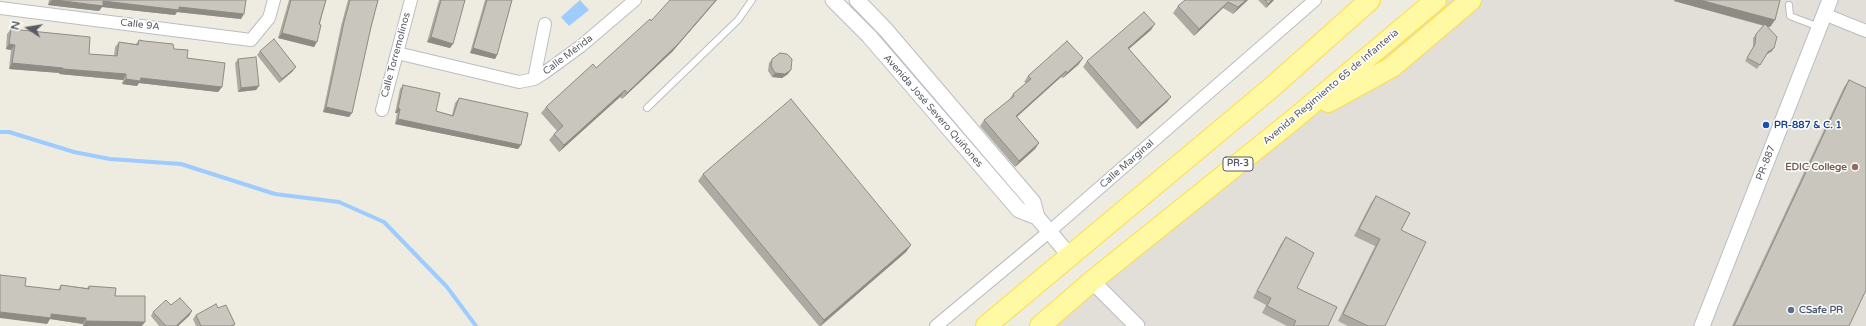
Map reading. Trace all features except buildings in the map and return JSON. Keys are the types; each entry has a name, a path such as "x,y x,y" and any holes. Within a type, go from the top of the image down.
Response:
{"main road":[{"path":"986,326 1068,255 1271,88 1370,0"},
{"name":"Avenida Regimiento 65 de Infantería","path":"1040,326 1092,281 1294,119 1436,0"},
{"path":"1294,119 1392,67 1471,0"}],"street":[{"path":"39,12 40,0"},
{"name":"Calle 9A","path":"0,8 251,40 269,18 274,0"},
{"name":"Calle Torremolinos","path":"382,110 411,0"},
{"name":"Calle Mérida","path":"397,53 519,82 534,79 581,46 635,0"},
{"name":"Avenida José Severo Quiñones","path":"833,0 847,13 890,61 1019,210 1037,217 1050,231 1068,255"},
{"name":"Avenida José Severo Quiñones","path":"857,0 1033,202 1037,217"},
{"name":"Calle Marginal","path":"936,326 1050,231 1315,0"},
{"name":"PR-887","path":"1702,326 1830,0"},
{"path":"1822,20 1866,31"},
{"path":"534,79 545,24"},
{"path":"890,61 902,50"},
{"path":"956,138 968,127"},
{"path":"992,179 1004,168"},
{"path":"1092,281 1137,326"}],"lane":[{"path":"647,108 738,20 752,0"},
{"path":"1789,5 1790,16 1822,20"}],"shaded area":[{"path":"1433,0 1866,0 1866,326 1049,326"}],"water":[{"path":"580,0 589,10 569,26 561,17"}],"waterway":[{"path":"0,132 9,132 74,152 110,159 181,164 275,194 339,202 384,222 447,287 476,326"}],"place":[{"name":"PR-887 & C. 1","path":"1766,125"},
{"name":"EDIC College","path":"1855,167"},
{"name":"CSafe PR","path":"1791,310"}]}
